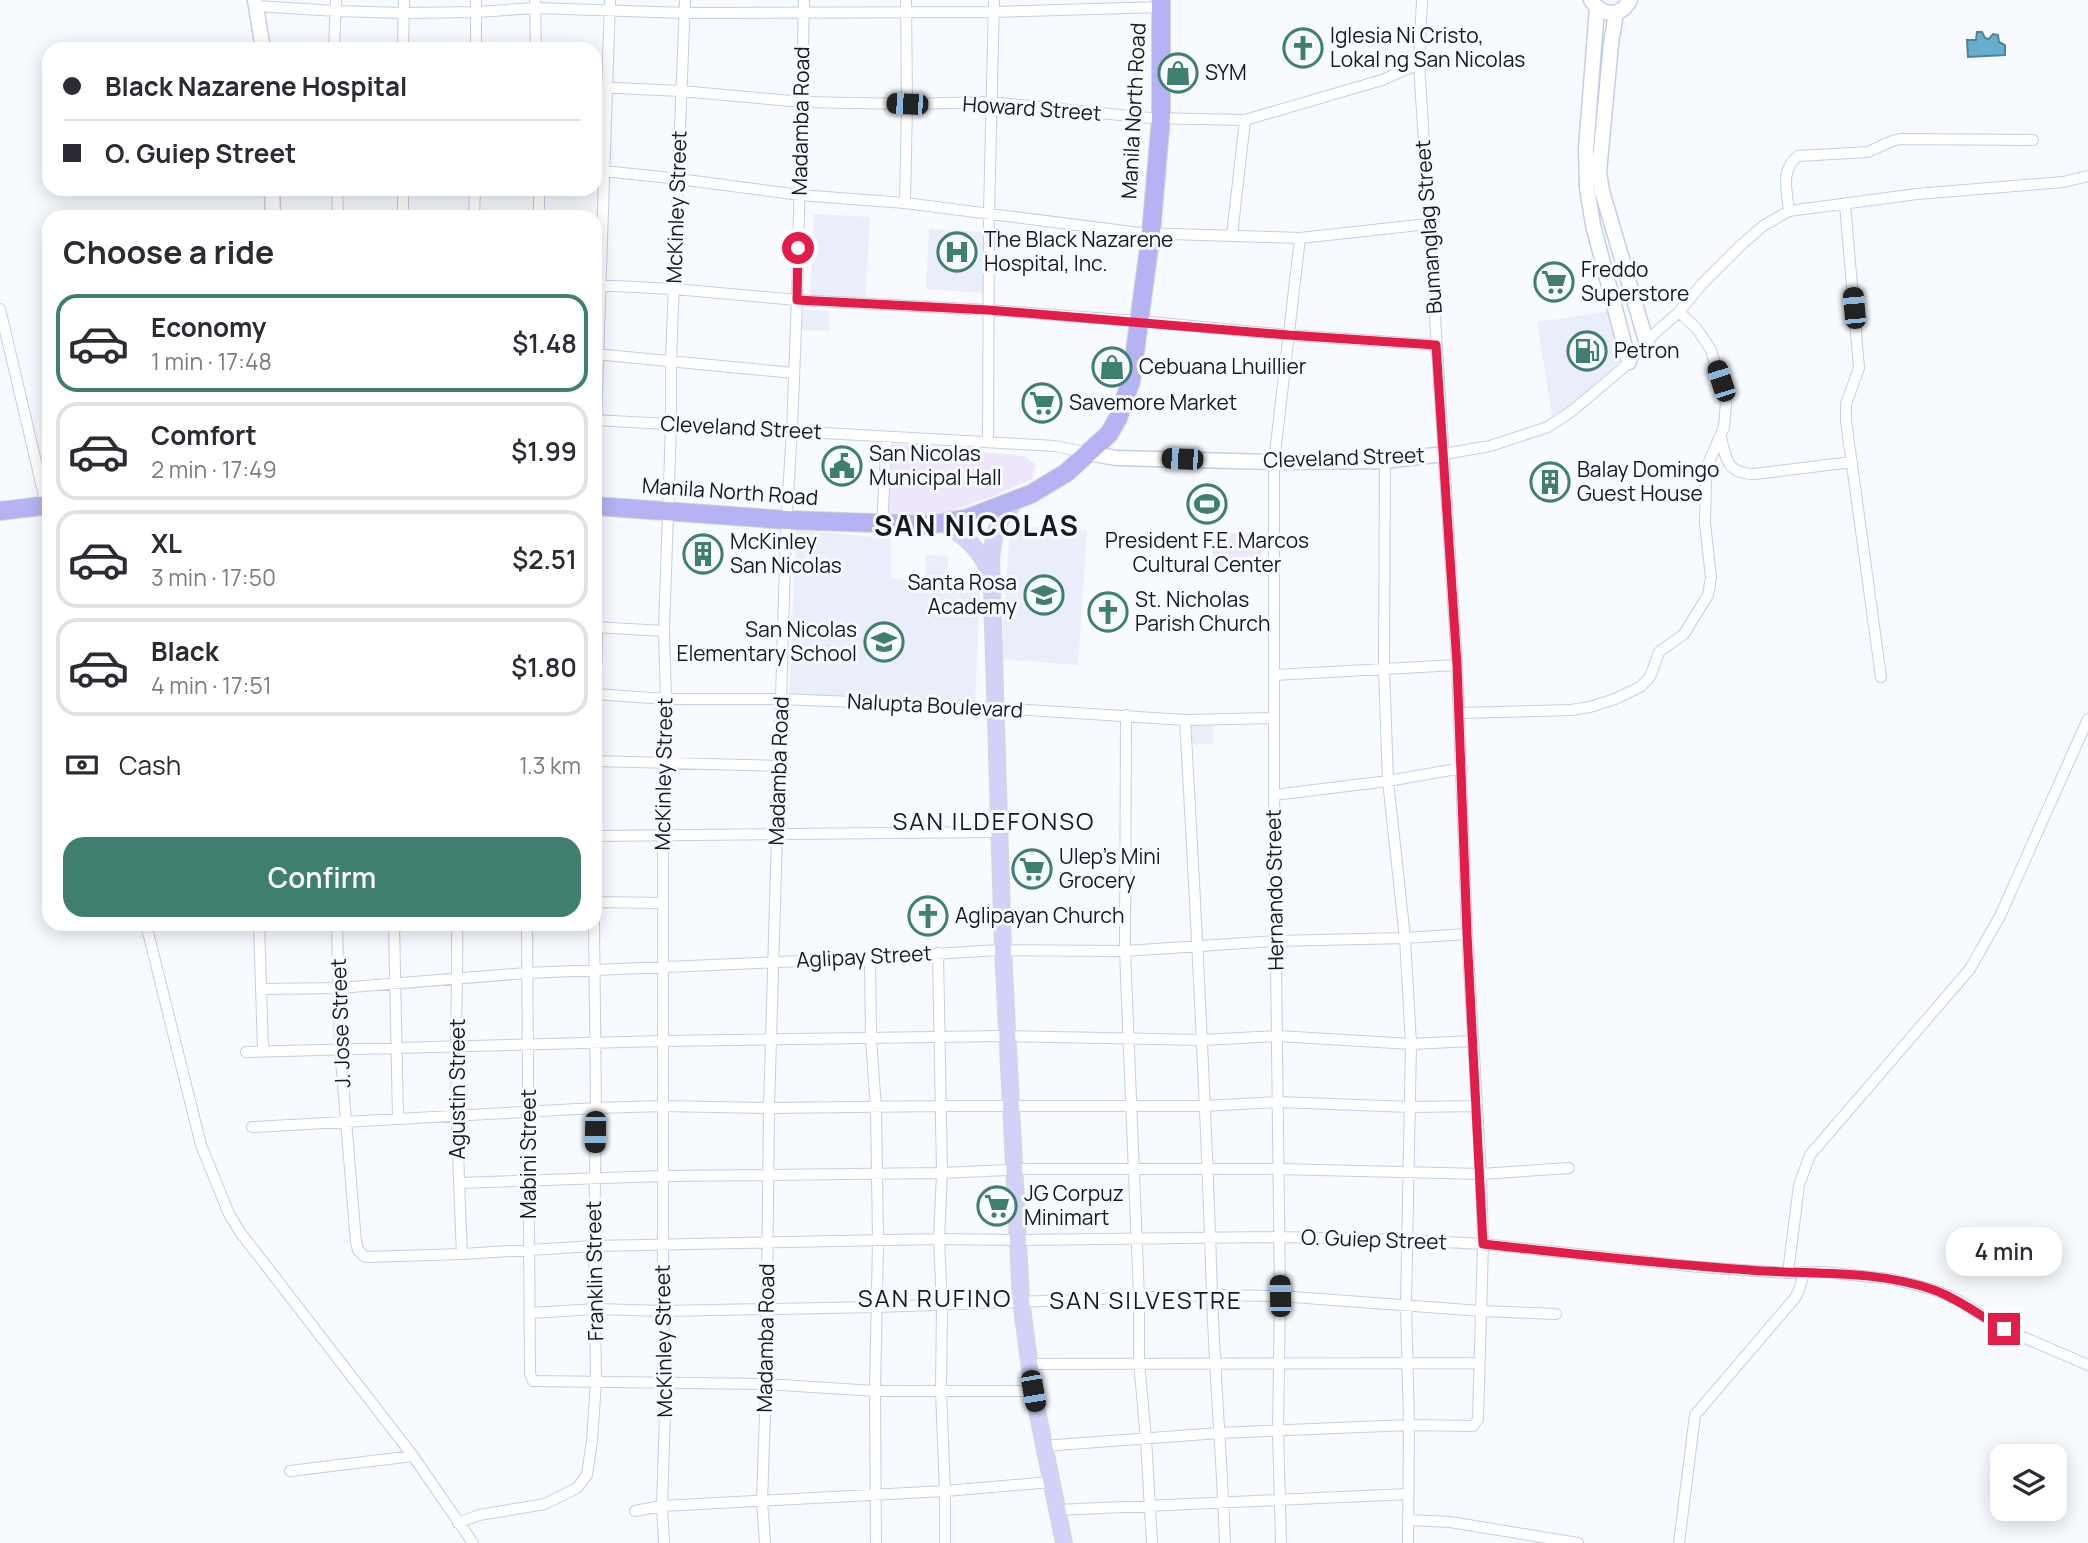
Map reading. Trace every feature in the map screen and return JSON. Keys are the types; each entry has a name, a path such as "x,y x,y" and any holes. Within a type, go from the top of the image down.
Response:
{"highway":[{"name":"Manila North Road","path":"602,506 787,520 930,525 968,518 1031,494 1066,473 1109,434 1125,403 1131,381 1151,233 1161,118 1161,4"},
{"path":"0,511 42,509"}],"main road":[{"path":"1020,498 998,523 992,551 991,576 1003,950 1021,1300 1033,1391 1064,1543"},
{"path":"942,523 957,531 982,556 991,576"}],"street":[{"path":"334,42 336,0"},
{"path":"404,0 404,42"},
{"path":"476,0 477,42"},
{"name":"McKinley Street","path":"664,1543 664,631 685,0"},
{"name":"Madamba Road","path":"765,1543 762,1501 769,1108 775,961 778,766 797,300 804,0"},
{"path":"988,443 990,102 994,0"},
{"name":"Bumanglag Street","path":"1409,1426 1473,1426 1478,1419 1483,1244 1467,934 1460,713 1419,64 1422,0"},
{"path":"1594,4 1606,13 1616,13 1624,9 1630,0"},
{"path":"262,42 256,3 336,11 404,13 477,12 535,4 610,5 685,13 804,12 906,5 994,12 1078,4 1161,4"},
{"path":"535,4 536,42"},
{"path":"1594,4 1586,149 1587,188 1593,225 1629,362"},
{"path":"602,79 610,5"},
{"path":"905,203 906,5"},
{"path":"1616,13 1599,172 1602,191 1647,344"},
{"name":"Howard Street","path":"602,88 681,91 802,102 990,102 1161,118 1245,120 1382,80 1419,64"},
{"path":"1232,234 1245,120"},
{"path":"2033,140 1900,139 1868,152 1798,156 1789,166 1785,181 1789,211 1917,194 2063,182 2088,176"},
{"path":"602,171 800,195 905,203 1151,233 1300,238 1429,224"},
{"path":"1845,204 1859,359 1858,374 1846,404 1881,677"},
{"name":"Cleveland Street","path":"602,420 1055,446 1116,458 1274,462 1385,461 1490,446 1548,427 1572,411 1629,362 1741,245 1763,226 1789,211"},
{"name":"Hernando Street","path":"1281,1543 1278,1431 1280,1296 1275,941 1274,462 1300,238"},
{"path":"602,285 797,300 988,310 1436,345"},
{"path":"0,309 42,484"},
{"path":"1460,713 1571,710 1602,704 1628,693 1640,687 1650,677 1659,652 1684,634 1708,595 1712,579 1705,523 1706,479 1709,462 1724,427 1726,402 1710,350 1698,329 1679,312"},
{"path":"602,354 794,373"},
{"path":"882,524 887,437"},
{"path":"1721,437 1729,464 1735,471 1743,474 1852,462"},
{"path":"1385,461 1384,669 1388,781 1405,938 1411,1044 1406,1304 1408,1543"},
{"path":"602,627 664,631"},
{"path":"1274,675 1457,665"},
{"name":"Nalupta Boulevard","path":"602,694 666,699 781,699 995,708 1185,720 1274,718"},
{"path":"1126,715 1125,951 1139,1297 1139,1362 1152,1543"},
{"path":"1788,1273 1799,1185 1810,1154 1981,954 2088,719"},
{"path":"1185,720 1226,1543"},
{"path":"602,761 778,766"},
{"path":"1274,794 1388,781 1462,768"},
{"path":"602,836 999,832"},
{"path":"602,902 663,903"},
{"path":"148,931 201,1145 229,1214 413,1457 472,1543"},
{"path":"258,931 263,1051"},
{"name":"J. Jose Street","path":"337,931 340,1048 358,1250 370,1258 462,1254"},
{"path":"394,931 398,1119"},
{"name":"Agustin Street","path":"457,931 457,1115 462,1254"},
{"name":"Mabini Street","path":"527,931 530,1374 536,1382 596,1381"},
{"name":"Franklin Street","path":"458,1523 479,1515 545,1504 577,1489 587,1475 590,1462 596,1381 594,931"},
{"name":"Aglipay Street","path":"261,989 396,985 459,977 594,969 937,953 1003,950 1125,951 1275,941 1467,934"},
{"path":"937,953 945,1543"},
{"path":"870,958 878,1241 876,1543"},
{"path":"246,1052 396,1046 771,1039 1009,1037 1203,1040 1278,1036 1411,1044 1473,1041"},
{"path":"252,1127 664,1106 1204,1106 1278,1102 1411,1107 1477,1106"},
{"path":"459,1183 664,1176 1015,1170 1278,1169 1480,1174 1569,1168"},
{"name":"O. Guiep Street","path":"462,1254 594,1246 939,1238 1018,1240 1279,1237 1483,1244 1699,1267 1788,1273 1824,1272 1891,1279 1935,1290 1958,1300 2004,1329 2088,1365"},
{"path":"1679,1543 1695,1415 1795,1298 1804,1272"},
{"path":"530,1313 596,1309 663,1311 877,1307 1212,1295 1280,1296 1556,1314"},
{"path":"1029,1364 1478,1363"},
{"path":"596,1381 766,1384 875,1391 1033,1391"},
{"path":"1043,1446 1219,1433 1409,1426"},
{"path":"290,1471 413,1457"},
{"path":"635,1511 663,1506 945,1491 1051,1482"},
{"path":"1057,1510 1408,1494"},
{"path":"1408,1520 1462,1523 1578,1543"}],"shaded area":[{"path":"814,214 870,217 865,304 810,300"},
{"name":"The Black Nazarene Hospital, Inc.","path":"929,229 986,232 983,293 926,289"},
{"path":"803,310 829,311 829,331 802,330"},
{"path":"1610,311 1619,362 1569,410 1553,421 1537,322"},
{"path":"893,444 1025,456 1036,465 1032,479 991,497 933,517 887,516"},
{"name":"Santa Rosa Academy","path":"1010,525 1087,530 1078,665 1001,659"},
{"name":"San Nicolas Elementary School","path":"796,529 891,539 891,578 980,584 975,706 789,700"},
{"path":"1213,533 1262,534 1261,568 1212,567"},
{"path":"926,555 948,556 947,578 925,577"},
{"path":"1189,723 1213,723 1213,744 1190,744"}],"water":[{"path":"1977,32 1982,32 1985,38 1989,39 1993,34 1998,35 1999,42 2005,45 2005,55 1968,57 1967,40 1976,40"}],"place":[{"name":"Iglesia Ni Cristo, Lokal ng San Nicolas","path":"1303,48"},
{"name":"SYM","path":"1178,73"},
{"name":"The Black Nazarene Hospital, Inc.","path":"957,252"},
{"name":"Freddo Superstore","path":"1554,282"},
{"name":"Petron","path":"1587,351"},
{"name":"Cebuana Lhuillier","path":"1112,367"},
{"name":"Savemore Market","path":"1042,403"},
{"name":"San Nicolas Municipal Hall","path":"842,466"},
{"name":"Balay Domingo Guest House","path":"1550,482"},
{"name":"President F.E. Marcos Cultural Center","path":"1207,504"},
{"name":"McKinley San Nicolas","path":"703,554"},
{"name":"Santa Rosa Academy","path":"1044,595"},
{"name":"St. Nicholas Parish Church","path":"1108,612"},
{"name":"San Nicolas Elementary School","path":"884,642"},
{"name":"Ulep's Mini Grocery","path":"1032,869"},
{"name":"Aglipayan Church","path":"928,916"},
{"name":"JG Corpuz Minimart","path":"997,1206"}],"district":[{"name":"SAN NICOLAS","path":"977,526"},
{"name":"SAN ILDEFONSO","path":"994,822"},
{"name":"SAN RUFINO","path":"935,1299"},
{"name":"SAN SILVESTRE","path":"1146,1301"}],"route":[{"path":"798,248 797,300 988,310 1436,345 1457,665 1483,1244 1699,1267 1788,1273 1824,1272 1891,1279 1935,1290 1958,1300 2004,1329"}]}
